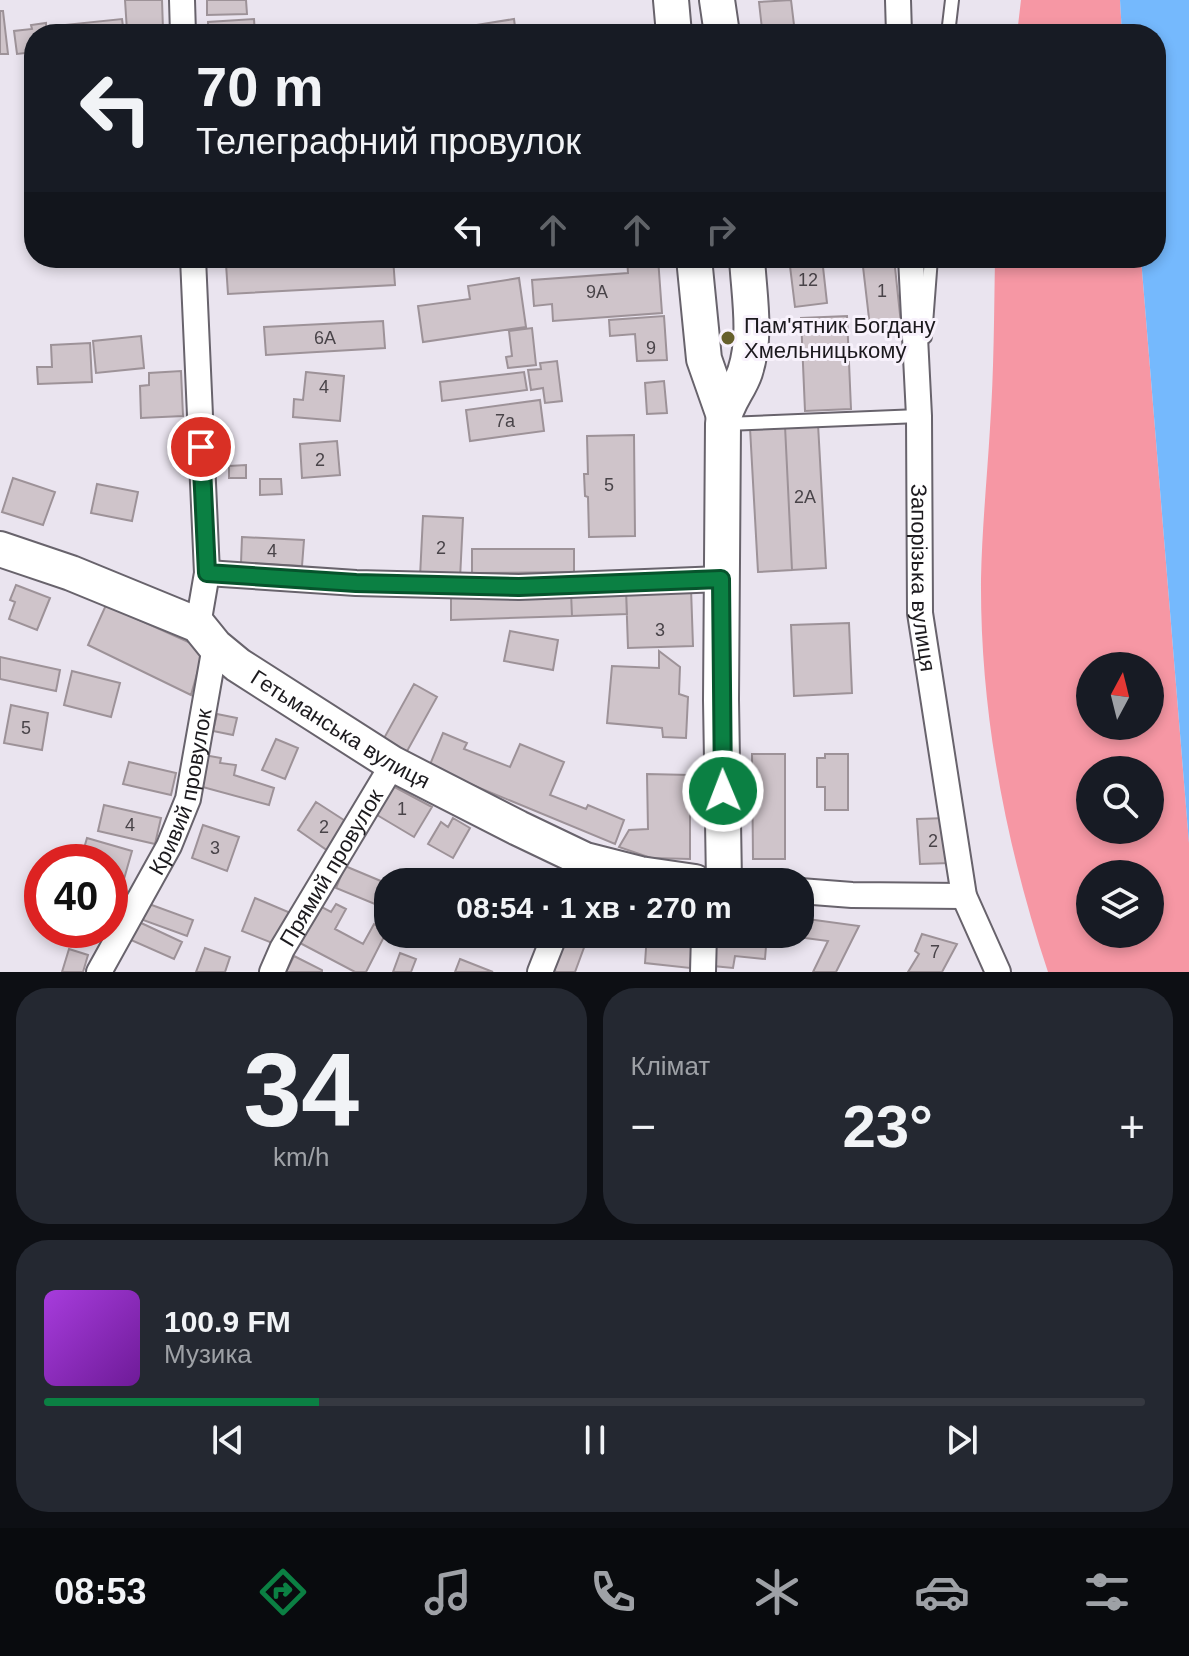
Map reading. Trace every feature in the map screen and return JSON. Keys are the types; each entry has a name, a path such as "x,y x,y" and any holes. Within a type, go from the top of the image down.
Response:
{"street":[{"path":"182,0 183,24"},
{"path":"671,0 673,24"},
{"path":"717,0 721,24"},
{"path":"898,0 899,24"},
{"name":"Кривий провулок","path":"99,972 169,846 188,799 207,636 193,268"},
{"path":"695,268 704,359 724,420 721,579 724,868"},
{"path":"724,420 750,355 752,329 747,268"},
{"name":"Запорізька вулиця","path":"912,268 919,416 920,613 964,896 998,972"},
{"name":"Гетьманська вулиця","path":"0,549 71,573 207,636 238,665 393,764 575,868"},
{"path":"207,573 356,583 519,587 721,579"},
{"name":"Прямий провулок","path":"272,972 282,949 393,764"},
{"path":"814,892 964,896"},
{"path":"540,972 549,948"},
{"path":"703,972 704,948"}],"lane":[{"path":"949,24 952,0"},
{"path":"724,420 919,416 930,268"}],"shaded area":[{"path":"1021,0 1120,0 1121,24 1018,24"},
{"path":"995,268 1142,268 1189,843 1189,972 1048,972 1020,876 998,778 985,679 982,560"}],"water":[{"path":"1120,0 1189,0 1189,843 1142,268 1166,268 1166,24 1121,24"}],"building":[{"path":"125,0 162,0 163,24 127,24"},
{"path":"207,0 246,0 247,14 207,15"},
{"path":"791,0 794,24 761,24 759,2"},
{"path":"0,11 3,11 8,54 0,54"},
{"path":"122,19 123,24 74,24"},
{"path":"254,19 254,24 208,24"},
{"path":"514,19 515,24 482,24"},
{"path":"24,30 24,53 17,54 14,31"},
{"path":"226,268 394,268 395,285 228,294"},
{"path":"628,268 659,268 662,313 553,321 552,304 534,306 532,280 628,273"},
{"path":"790,268 823,268 827,303 795,307"},
{"path":"863,268 895,268 901,324 870,327"},
{"path":"519,278 526,327 423,342 418,306 470,299 468,286"},
{"path":"664,316 667,360 637,361 635,334 610,336 609,320"},
{"path":"847,316 851,409 805,411 801,318"},
{"path":"383,321 385,348 266,355 264,327"},
{"path":"532,328 536,365 508,368 506,357 512,356 509,331"},
{"path":"141,336 144,368 96,373 93,341"},
{"path":"90,343 92,382 38,384 37,367 52,367 51,345"},
{"path":"557,361 562,401 545,403 543,388 531,390 528,370 541,369 540,363"},
{"path":"181,371 183,416 141,418 140,386 149,385 149,373"},
{"path":"306,372 344,376 340,421 293,417 294,399 303,400"},
{"path":"524,372 527,390 442,401 440,382"},
{"path":"664,381 667,413 647,414 645,383"},
{"path":"540,400 544,431 470,441 466,410"},
{"path":"818,424 826,568 792,570 785,426"},
{"path":"785,426 792,570 758,572 750,428"},
{"path":"634,435 635,536 589,537 584,474 588,474 587,436"},
{"path":"337,441 340,475 302,478 300,444"},
{"path":"246,465 246,478 229,478 229,466"},
{"path":"13,478 55,492 43,525 2,512"},
{"path":"260,479 281,479 282,494 260,495"},
{"path":"97,484 138,492 132,521 91,513"},
{"path":"423,516 463,518 460,579 420,577"},
{"path":"242,537 304,540 302,566 241,563"},
{"path":"472,549 574,549 574,572 472,573"},
{"path":"16,585 50,598 37,630 9,619 15,602 10,600"},
{"path":"691,588 693,646 628,648 626,590"},
{"path":"626,590 627,614 572,616 571,592"},
{"path":"571,592 572,616 451,620 451,596"},
{"path":"106,605 204,649 191,695 88,645"},
{"path":"849,623 852,693 794,696 791,625"},
{"path":"510,631 558,640 553,670 504,661"},
{"path":"659,651 680,667 679,694 688,697 686,738 663,737 662,728 607,723 612,666 659,668"},
{"path":"0,657 60,670 56,691 0,679"},
{"path":"72,671 120,683 111,717 64,705"},
{"path":"414,684 437,697 406,753 383,740"},
{"path":"11,705 48,713 42,750 4,743"},
{"path":"217,714 237,718 233,735 213,731"},
{"path":"443,733 467,743 464,749 510,767 520,744 564,762 550,795 586,809 588,805 624,820 615,844 429,767"},
{"path":"276,739 298,748 285,779 262,770"},
{"path":"752,754 785,754 785,859 753,859"},
{"path":"825,754 848,754 848,810 825,810 825,787 817,787 817,758 825,758"},
{"path":"204,755 221,758 220,763 236,765 234,775 274,788 269,805 199,786"},
{"path":"129,762 176,773 171,795 123,784"},
{"path":"647,774 690,775 690,859 651,858 619,847 629,830 648,829"},
{"path":"389,784 432,807 414,837 372,812"},
{"path":"316,802 350,824 331,853 298,830"},
{"path":"104,805 161,818 155,844 98,831"},
{"path":"453,818 470,828 453,858 428,844 441,822 448,827"},
{"path":"947,818 950,863 920,864 917,819"},
{"path":"203,825 239,837 227,871 192,858"},
{"path":"87,838 108,844 85,844"},
{"path":"345,866 374,878 374,904 336,888"},
{"path":"255,898 293,914 280,946 242,931"},
{"path":"149,904 193,920 187,936 143,920"},
{"path":"336,904 346,909 335,929 363,944 374,924 374,948 378,948 366,972 355,972 300,943 320,906 331,912"},
{"path":"814,920 859,926 836,972 813,972 828,941 814,939"},
{"path":"139,922 182,942 174,959 131,940"},
{"path":"922,934 957,944 942,972 908,972 919,954 915,951"},
{"path":"205,948 230,957 225,972 196,972"},
{"path":"562,948 584,948 575,972 553,971"},
{"path":"646,948 692,948 690,968 645,963"},
{"path":"715,948 766,948 765,959 735,956 733,968 713,966"},
{"path":"69,949 88,955 83,972 62,972"},
{"path":"400,953 416,959 411,972 393,972"},
{"path":"294,956 322,970 322,972 286,972"},
{"path":"460,959 493,972 455,972"}],"place":[{"name":"Пам'ятник Богдану Хмельницькому","path":"728,338"}],"route":[{"path":"201,447 207,573 356,583 519,587 721,579 723,791"}]}
